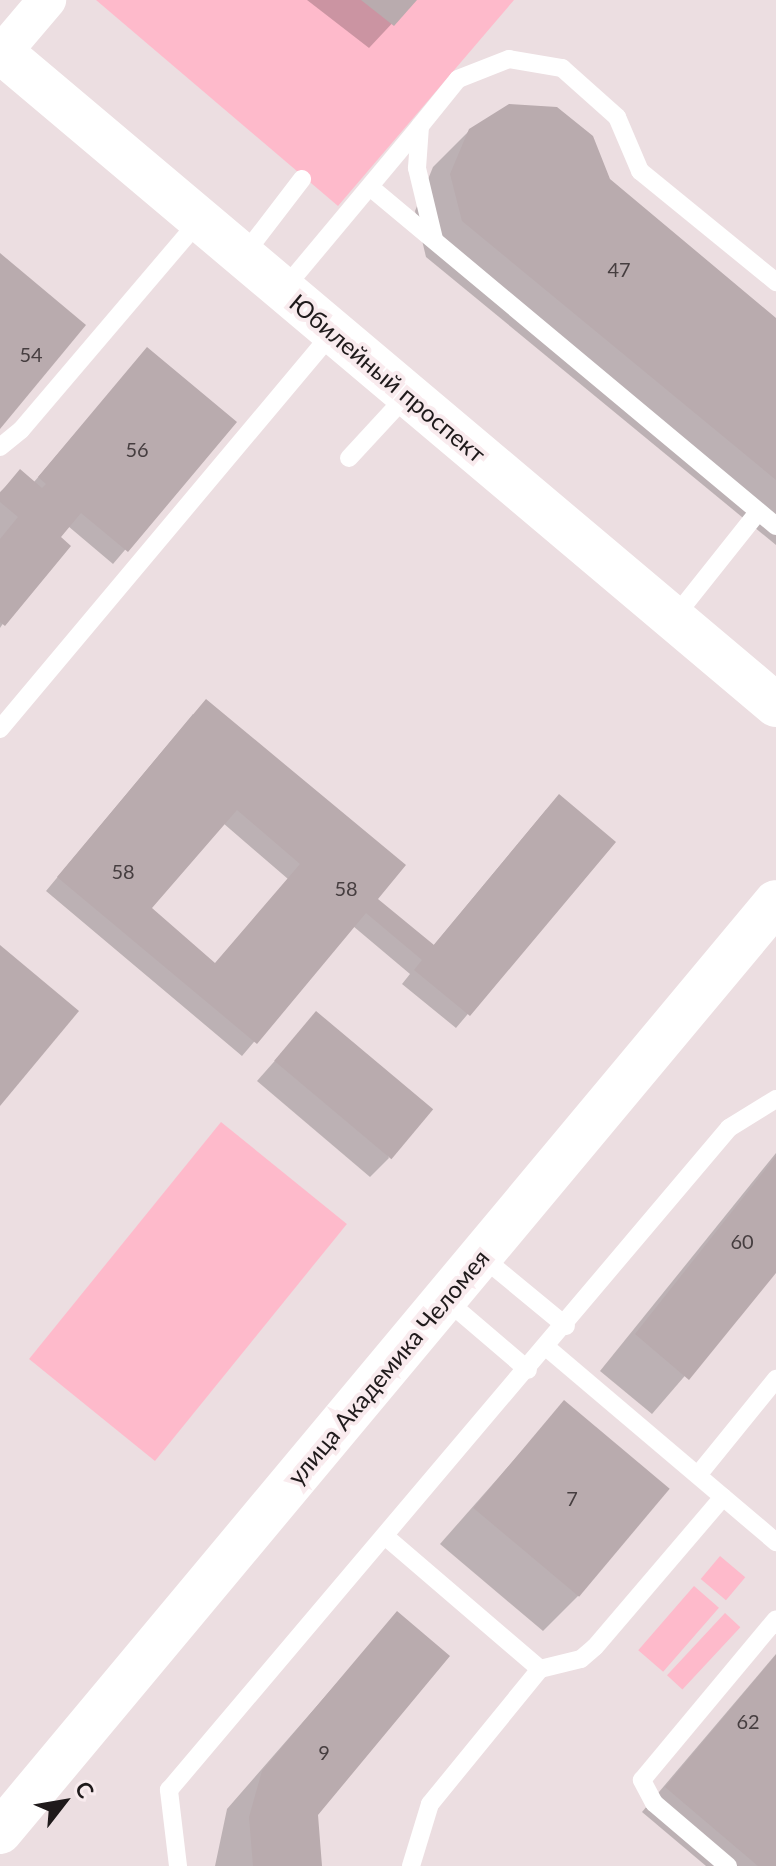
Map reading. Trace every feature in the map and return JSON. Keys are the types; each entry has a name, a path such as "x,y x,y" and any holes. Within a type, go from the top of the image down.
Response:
{"street":[{"path":"1,52 47,0"},
{"name":"Юбилейный проспект","path":"1,52 776,705"},
{"name":"улица Академика Челомея","path":"0,1832 776,902"}],"lane":[{"path":"283,290 458,79 509,59 562,68 617,117 640,171 776,282"},
{"path":"420,126 417,168 434,239"},
{"path":"243,256 302,179"},
{"path":"370,187 776,526"},
{"path":"0,447 21,430 200,220"},
{"path":"0,729 333,332"},
{"path":"349,458 408,394"},
{"path":"673,619 758,512"},
{"path":"178,1866 169,1790 566,1326 729,1128 776,1099"},
{"path":"481,1256 566,1326"},
{"path":"445,1299 528,1370"},
{"path":"547,1348 776,1542"},
{"path":"698,1475 776,1379"},
{"path":"411,1866 430,1804 540,1669 581,1659 595,1647 723,1497"},
{"path":"386,1537 540,1669"},
{"path":"728,1866 654,1803 642,1780 776,1619"}],"shaded area":[{"path":"96,0 514,0 338,206"},
{"path":"221,1122 347,1224 155,1461 29,1359"},
{"path":"720,1556 745,1577 726,1600 701,1579"},
{"path":"694,1586 719,1608 663,1672 638,1650"},
{"path":"725,1613 740,1627 682,1689 667,1675"}],"building":[{"path":"361,0 417,0 394,26"},
{"path":"509,104 557,107 593,136 610,179 776,318 776,480 462,221 450,174 469,129"},
{"path":"0,253 86,325 0,429"},
{"path":"147,347 237,422 128,552 81,513 61,537 71,546 5,626 0,622 0,539 18,517 0,502 0,493 20,469 42,488 46,484 38,477"},
{"path":"206,699 406,865 378,899 434,945 559,794 616,842 470,1016 414,970 422,960 366,913 257,1044 57,877","holes":["237,810 300,864 215,963 152,908"]},
{"path":"0,945 79,1011 0,1106"},
{"path":"316,1011 433,1109 391,1159 274,1061"},
{"path":"776,1156 776,1273 689,1380 635,1334"},
{"path":"564,1400 670,1489 579,1597 473,1508"},
{"path":"397,1611 450,1656 318,1815 322,1866 253,1866 249,1817 262,1771"},
{"path":"776,1655 776,1866 758,1866 665,1787"}]}
